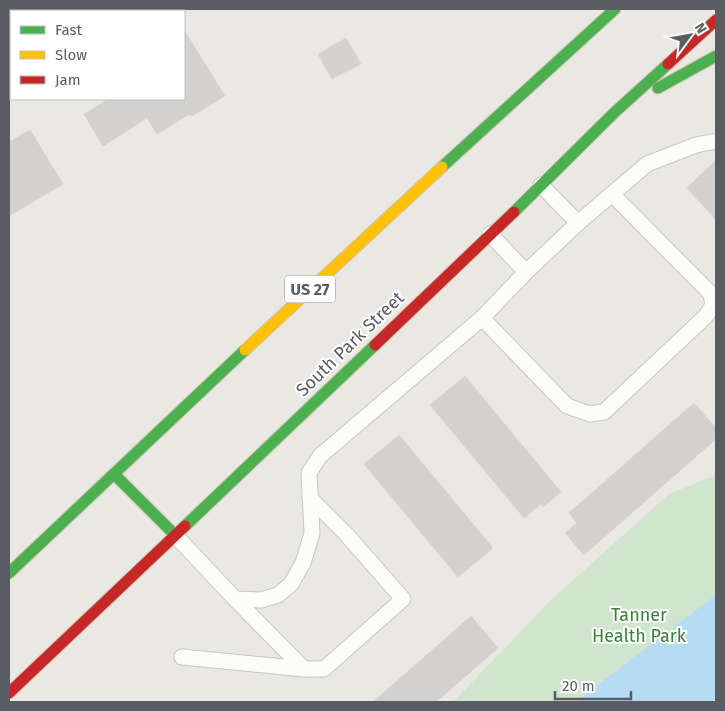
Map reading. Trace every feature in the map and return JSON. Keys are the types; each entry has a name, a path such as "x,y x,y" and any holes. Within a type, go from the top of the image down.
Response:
{"main road":[{"name":"US 27","path":"9,573 529,86 615,9"},
{"name":"South Park Street","path":"9,693 490,234 615,112 716,20"},
{"path":"615,112 716,56"},
{"path":"114,474 175,534"}],"lane":[{"path":"236,599 261,600 278,595 291,584 303,563 312,533 309,473 320,456 482,318 526,272 578,223 647,164 696,145 716,141"},
{"path":"541,185 578,223"},
{"path":"482,318 567,406 590,414 604,412 706,316 713,305 711,294 612,194"},
{"path":"490,234 526,272"},
{"path":"182,657 304,669 324,669 403,599 346,534 310,498"},
{"path":"175,534 304,669"}],"green space":[{"name":"Tanner Health Park","path":"716,475 716,702 453,702 550,601 669,494"}],"water":[{"path":"716,595 716,702 576,702 604,680"}],"building":[{"path":"185,32 225,96 157,134 147,118 103,146 84,114 107,100 185,100"},
{"path":"346,38 361,64 332,79 318,54"},
{"path":"30,130 63,184 9,216 9,142"},
{"path":"716,160 716,220 687,188"},
{"path":"465,376 561,492 543,507 541,504 524,518 430,405"},
{"path":"694,403 716,428 716,439 584,555 565,533 577,523 569,513"},
{"path":"399,435 493,548 458,577 364,464"},
{"path":"471,616 498,648 436,702 373,702"}],"traffic: fast":[{"path":"442,167 615,9"},
{"path":"658,88 716,56"},
{"path":"514,212 615,112 668,64"},
{"path":"185,526 375,345"},
{"path":"9,573 245,350"},
{"path":"114,474 175,535"}],"traffic: slow":[{"path":"245,350 442,167"}],"traffic: jam":[{"path":"668,64 716,20"},
{"path":"375,345 514,212"},
{"path":"9,693 185,526"}]}
